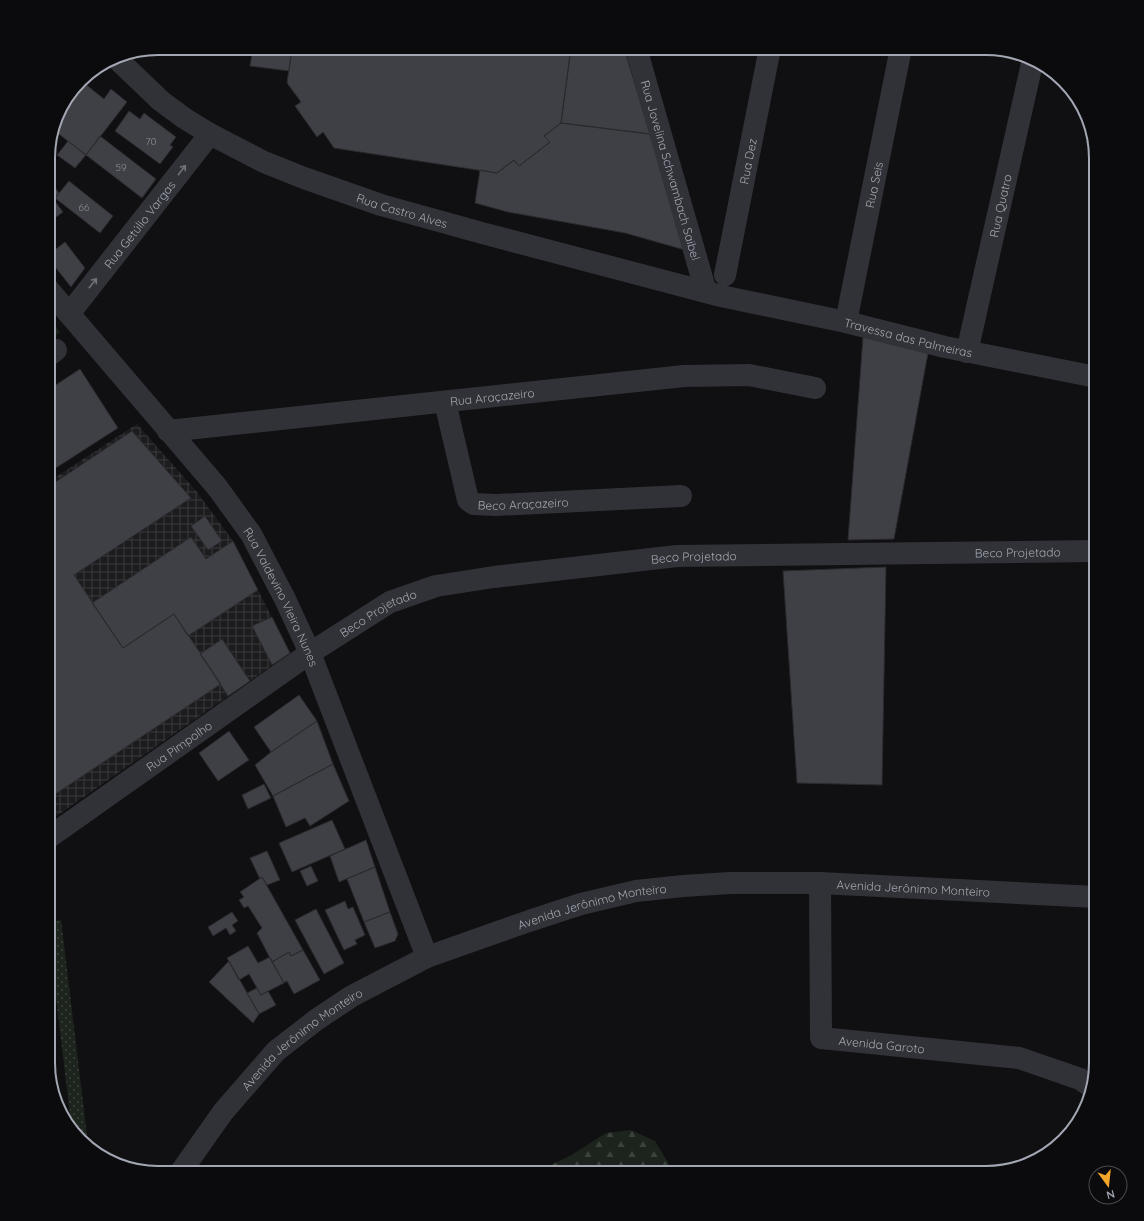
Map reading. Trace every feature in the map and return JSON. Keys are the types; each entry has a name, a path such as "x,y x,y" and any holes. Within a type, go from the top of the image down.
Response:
{"street":[{"name":"Rua Jovelina Schwambach Saibel","path":"638,55 713,294"},
{"name":"Rua Dez","path":"725,275 769,55"},
{"name":"Rua Seis","path":"846,322 900,55"},
{"name":"Rua Castro Alves","path":"120,62 161,101 184,118 210,134 264,162 304,178 381,205 713,294"},
{"name":"Rua Quatro","path":"968,352 1031,66"},
{"name":"Rua Getúlio Vargas","path":"69,314 210,134"},
{"name":"Travessa das Palmeiras","path":"713,294 846,322 968,352 1089,376"},
{"name":"Rua Valdevino Vieira Nunes","path":"55,297 217,487 251,534 285,599 310,654 427,957"},
{"name":"Rua Araçazeiro","path":"168,431 684,376 749,375 815,388"},
{"name":"Beco Araçazeiro","path":"445,402 468,500 474,504 496,505 681,496"},
{"name":"Beco Projetado","path":"310,654 390,602 436,586 494,577 677,556 1089,551"},
{"name":"Rua Pimpolho","path":"55,833 310,654"},
{"name":"Avenida Jerônimo Monteiro","path":"185,1166 223,1112 276,1051 316,1020 352,996 427,957 516,925 581,904 636,891 730,883 820,883 1089,897"},
{"name":"Avenida Garoto","path":"820,883 821,1038 1019,1058 1080,1079 1087,1084"}],"shaded area":[{"path":"137,424 197,492 233,541 290,653 55,817 55,477"}],"green space":[{"path":"55,326 60,332 55,336"},
{"path":"61,920 87,1137 70,1117 55,989 55,921"},
{"path":"631,1130 655,1141 670,1166 549,1166 570,1156 606,1133"}],"building":[{"path":"252,55 291,55 289,71 250,66"},
{"path":"291,55 570,55 561,123 544,136 550,142 519,166 514,160 497,173 334,148 323,132 317,137 295,106 301,102 287,83"},
{"path":"570,55 626,55 650,134 561,123"},
{"path":"86,85 104,99 111,89 127,102 86,155 59,134 67,112 78,93"},
{"path":"129,111 140,119 144,113 176,137 170,145 173,147 160,164 115,131"},
{"path":"561,123 650,134 685,250 625,233 508,212 475,203 480,170 497,173 514,160 519,166 550,142 544,136"},
{"path":"100,136 156,179 142,198 86,155"},
{"path":"68,141 86,155 75,168 57,155"},
{"path":"69,181 113,216 100,233 55,198"},
{"path":"55,188 59,193 55,198"},
{"path":"55,201 63,212 55,218"},
{"path":"65,242 85,268 71,287 55,267 55,250"},
{"path":"863,337 928,353 894,539 848,540"},
{"path":"80,369 118,428 55,468 56,412 55,385"},
{"path":"132,431 191,498 74,575 123,648 174,614 221,684 55,794 55,482"},
{"path":"205,516 222,541 208,550 191,526"},
{"path":"191,537 206,559 233,541 258,590 188,636 174,614 123,648 92,603"},
{"path":"886,567 882,785 797,783 783,571"},
{"path":"272,617 290,653 272,665 252,626"},
{"path":"222,639 250,681 228,696 200,654"},
{"path":"299,695 317,721 271,752 254,727"},
{"path":"317,721 333,764 273,796 255,765 271,752"},
{"path":"229,731 249,760 218,781 199,753"},
{"path":"333,764 349,801 310,826 305,818 286,827 273,796"},
{"path":"264,784 271,798 248,809 242,795"},
{"path":"332,820 345,849 292,872 279,843"},
{"path":"366,840 375,867 339,882 330,856"},
{"path":"267,851 280,880 267,885 262,877 260,879 250,858"},
{"path":"311,866 318,881 307,886 300,871"},
{"path":"375,867 390,912 364,922 347,879"},
{"path":"262,877 303,950 291,956 289,952 272,962 257,933 262,928 248,906 244,908 239,900 244,897 240,892"},
{"path":"345,901 348,909 353,907 365,935 355,940 357,944 344,950 325,910"},
{"path":"316,909 344,963 324,974 295,920"},
{"path":"232,912 238,921 232,925 236,931 230,935 226,928 213,936 208,927"},
{"path":"390,912 398,934 395,941 375,948 364,922"},
{"path":"248,946 258,963 270,957 284,983 261,995 249,974 239,980 227,958"},
{"path":"303,950 320,980 294,994 287,981 284,983 272,962 289,952 291,956"},
{"path":"229,961 259,1014 253,1023 209,982"},
{"path":"257,988 261,995 268,991 276,1005 259,1014 247,993"}]}
